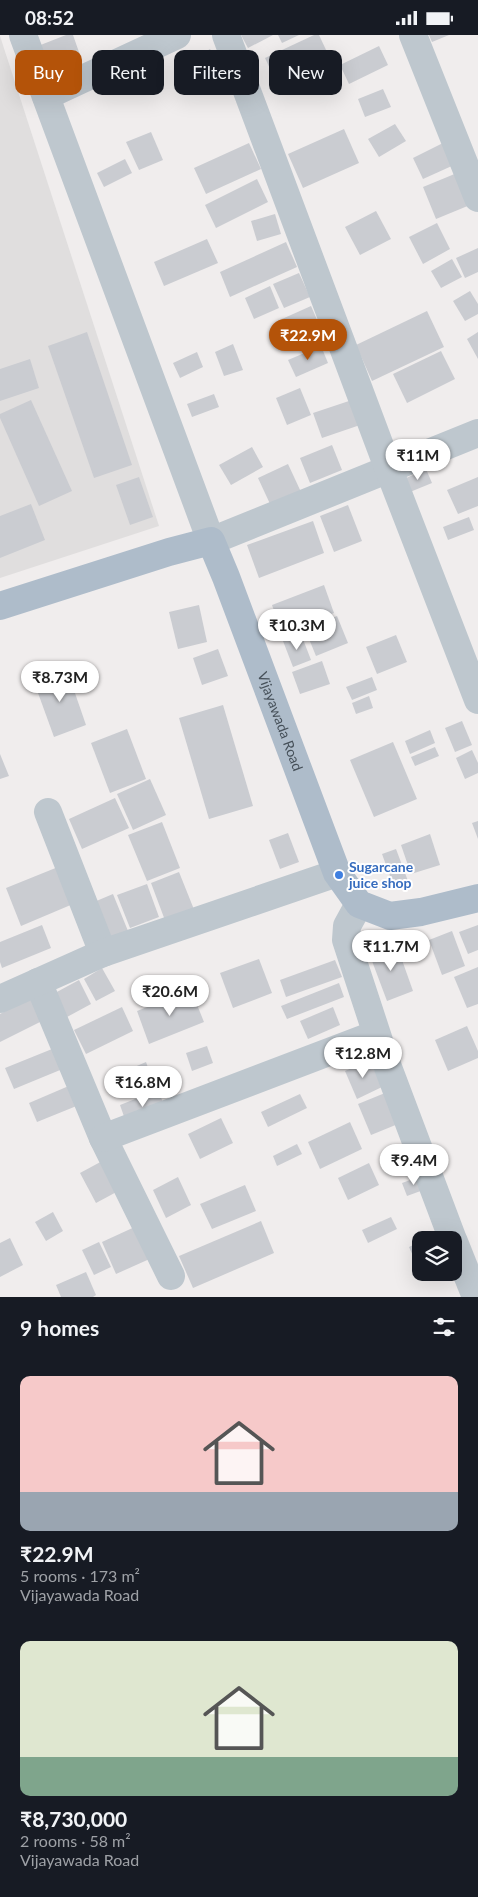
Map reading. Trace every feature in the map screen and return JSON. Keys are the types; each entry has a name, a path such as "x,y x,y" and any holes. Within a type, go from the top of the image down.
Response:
{"main road":[{"path":"0,607 169,552 211,541"},
{"name":"Vijayawada Road","path":"211,541 230,586 337,873 359,904"},
{"path":"359,904 390,915 421,912 478,898"}],"street":[{"path":"22,35 211,541 478,433"},
{"path":"46,96 177,35"},
{"path":"226,35 389,470 478,699"},
{"path":"413,35 478,198"},
{"path":"48,812 103,953"},
{"path":"0,999 103,953 337,873"},
{"path":"359,904 347,926 346,940 376,1034 449,1231"},
{"path":"38,981 103,1138 171,1276"},
{"path":"103,1138 376,1034"},
{"path":"462,1263 476,1297"}],"shaded area":[{"path":"0,36 15,82 15,95 19,95 159,526 0,578"}],"building":[{"path":"66,35 73,35 78,50 39,50 38,46"},
{"path":"241,35 273,35 248,48"},
{"path":"278,35 299,35 282,43"},
{"path":"314,35 319,35 326,50 282,50"},
{"path":"429,35 449,35 432,42"},
{"path":"379,46 388,65 349,84 342,69 342,64"},
{"path":"269,56 269,66 265,58"},
{"path":"383,89 391,107 365,117 358,99"},
{"path":"395,124 406,141 379,157 368,139"},
{"path":"344,129 359,163 303,188 288,154"},
{"path":"151,132 163,160 139,170 126,142"},
{"path":"249,143 261,169 206,194 194,168"},
{"path":"443,143 454,165 423,179 413,158"},
{"path":"125,159 132,173 104,187 97,173"},
{"path":"457,173 470,205 436,219 423,187"},
{"path":"257,179 268,202 216,228 205,205"},
{"path":"376,211 391,239 360,255 345,227"},
{"path":"275,214 281,234 257,241 251,221"},
{"path":"437,223 450,249 423,264 409,237"},
{"path":"207,239 218,263 164,286 154,262"},
{"path":"286,242 297,267 230,297 220,272"},
{"path":"478,248 478,272 465,278 456,258"},
{"path":"452,259 462,277 441,288 431,271"},
{"path":"299,273 310,297 284,308 273,284"},
{"path":"270,286 279,308 254,319 245,298"},
{"path":"470,291 478,304 478,314 465,321 453,301"},
{"path":"311,306 321,329 292,341 282,319"},
{"path":"427,311 444,347 372,381 356,345"},
{"path":"87,332 132,465 94,478 48,346"},
{"path":"478,332 478,359 467,339"},
{"path":"233,344 243,370 224,376 215,352"},
{"path":"321,346 328,363 296,377 288,360"},
{"path":"441,351 455,379 407,403 393,374"},
{"path":"197,352 203,367 180,378 173,363"},
{"path":"30,359 39,388 0,401 0,369"},
{"path":"300,388 311,415 287,425 276,398"},
{"path":"214,394 219,407 192,417 187,404"},
{"path":"355,399 363,424 322,438 313,413"},
{"path":"31,400 72,491 39,506 0,418 0,414"},
{"path":"332,445 342,470 310,483 300,458"},
{"path":"252,447 263,467 231,485 219,465"},
{"path":"288,464 301,492 271,506 258,478"},
{"path":"426,469 432,483 410,492 404,479"},
{"path":"139,477 153,517 130,525 116,485"},
{"path":"478,477 478,506 458,514 447,490"},
{"path":"31,504 45,540 0,558 0,516"},
{"path":"348,505 362,541 334,552 320,516"},
{"path":"469,517 474,530 448,540 443,527"},
{"path":"313,521 324,553 259,578 247,545"},
{"path":"324,585 334,613 282,633 272,605"},
{"path":"199,605 207,642 178,649 169,612"},
{"path":"337,616 348,643 316,656 305,629"},
{"path":"301,634 311,660 293,667 283,641"},
{"path":"396,635 407,662 377,674 366,647"},
{"path":"218,649 228,676 202,685 193,658"},
{"path":"322,661 330,684 300,694 292,672"},
{"path":"67,670 86,725 54,737 34,682"},
{"path":"372,677 377,690 352,700 346,687"},
{"path":"369,696 373,708 356,714 352,703"},
{"path":"223,705 253,806 209,819 179,718"},
{"path":"462,721 472,745 455,752 445,728"},
{"path":"127,729 146,779 110,793 91,743"},
{"path":"430,730 435,743 410,754 405,741"},
{"path":"393,742 417,799 374,817 350,760"},
{"path":"435,747 439,756 415,766 411,757"},
{"path":"472,750 478,763 478,773 465,779 456,758"},
{"path":"0,754 9,776 0,779"},
{"path":"150,779 166,815 133,830 117,794"},
{"path":"115,798 129,828 82,849 69,819"},
{"path":"478,821 478,839 472,823"},
{"path":"162,822 180,868 147,881 128,835"},
{"path":"288,833 299,862 280,869 269,840"},
{"path":"430,834 440,865 411,874 401,845"},
{"path":"396,849 408,881 394,887 382,854"},
{"path":"58,867 73,904 21,926 6,888"},
{"path":"179,872 195,912 166,923 151,883"},
{"path":"147,884 159,917 130,928 117,895"},
{"path":"113,894 128,931 109,939 94,902"},
{"path":"42,925 51,948 2,968 0,962 0,942"},
{"path":"478,925 478,950 468,954 459,932"},
{"path":"452,931 465,966 442,975 429,940"},
{"path":"396,943 413,991 387,1001 369,953"},
{"path":"259,959 272,993 233,1008 220,973"},
{"path":"335,960 342,977 286,997 280,980"},
{"path":"478,967 478,1004 467,1008 454,977"},
{"path":"102,968 115,991 96,1001 84,979"},
{"path":"79,980 91,1004 67,1017 55,993"},
{"path":"339,983 344,997 287,1019 281,1006"},
{"path":"191,990 204,1022 149,1044 137,1011"},
{"path":"38,994 50,1017 0,1042 0,1014"},
{"path":"122,1007 133,1031 86,1054 74,1030"},
{"path":"333,1007 340,1025 308,1039 300,1021"},
{"path":"467,1026 478,1051 478,1058 448,1071 435,1040"},
{"path":"207,1046 213,1063 192,1071 186,1053"},
{"path":"57,1047 65,1068 14,1089 5,1068"},
{"path":"370,1060 382,1087 357,1099 345,1071"},
{"path":"146,1062 154,1084 131,1093 123,1072"},
{"path":"71,1085 79,1105 37,1122 29,1103"},
{"path":"158,1090 166,1110 127,1125 120,1105"},
{"path":"385,1093 398,1124 371,1135 358,1104"},
{"path":"300,1094 307,1108 268,1127 261,1112"},
{"path":"221,1118 233,1143 200,1159 188,1134"},
{"path":"350,1122 362,1149 320,1169 308,1142"},
{"path":"297,1144 302,1154 277,1166 273,1156"},
{"path":"106,1159 122,1189 96,1203 80,1173"},
{"path":"369,1163 379,1185 348,1200 338,1178"},
{"path":"421,1176 426,1189 407,1196 402,1183"},
{"path":"178,1177 191,1205 166,1218 153,1190"},
{"path":"245,1185 256,1211 212,1229 200,1204"},
{"path":"53,1212 63,1231 46,1241 35,1222"},
{"path":"391,1217 397,1229 368,1243 362,1230"},
{"path":"261,1221 274,1253 193,1288 179,1256"},
{"path":"139,1225 154,1257 116,1274 102,1242"},
{"path":"10,1238 23,1265 0,1277 0,1243"},
{"path":"99,1242 111,1267 94,1275 82,1250"},
{"path":"86,1272 96,1295 93,1297 61,1297 56,1285"}],"place":[{"name":"Sugarcane juice shop","path":"339,875"}]}
